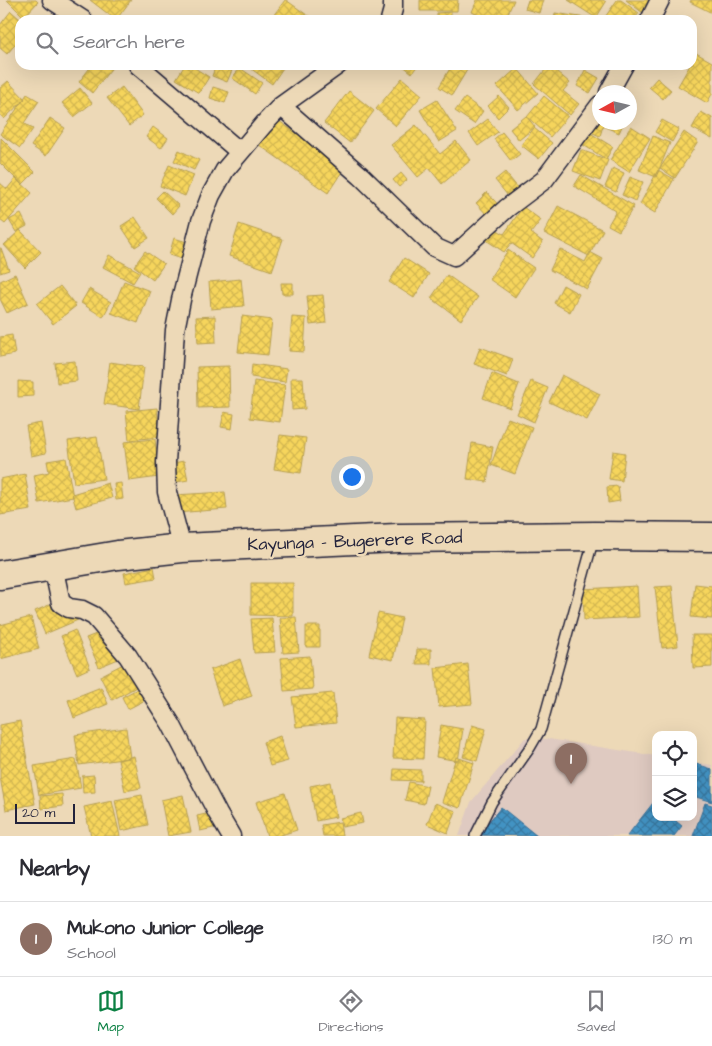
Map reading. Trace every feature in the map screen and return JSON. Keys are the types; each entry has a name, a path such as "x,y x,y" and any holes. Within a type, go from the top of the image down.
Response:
{"main road":[{"name":"Kayunga - Bugerere Road","path":"0,575 118,555 182,548 397,538 712,537"}],"street":[{"path":"52,0 75,15"},
{"path":"391,15 392,0"},
{"path":"652,15 660,0"},
{"path":"144,70 240,152"},
{"path":"182,548 167,492 166,462 175,330 201,221 211,195 225,170 264,124 281,106 331,70"},
{"path":"613,85 621,70"},
{"path":"281,106 361,176 434,247 454,256 507,208 544,180 592,116"},
{"path":"53,566 61,604 69,608 82,610 94,616 128,656 171,724 231,836"}],"lane":[{"path":"474,836 492,802 541,729 595,536"}],"shaded area":[{"path":"525,738 549,739 652,755 652,821 697,821 697,763 712,765 712,836 459,836 471,802"}],"building: Homes":[{"path":"7,0 36,0 38,2 26,15 22,15"},
{"path":"90,0 131,0 120,15 110,15"},
{"path":"286,0 307,15 274,15"},
{"path":"420,0 458,0 457,11 420,11"},
{"path":"477,0 514,0 507,15 478,15 472,12"},
{"path":"528,0 543,0 539,13 525,9"},
{"path":"568,0 603,0 606,2 598,15 591,15"},
{"path":"617,0 621,0 639,13 638,15 606,15"},
{"path":"626,0 653,0 643,13"},
{"path":"691,0 712,0 712,13 690,2"},
{"path":"11,11 15,15 15,45 7,54 0,48 0,25"},
{"path":"451,12 451,15 437,15 437,13"},
{"path":"697,54 712,62 712,94 707,103 678,86 687,70 697,70"},
{"path":"88,70 110,70 92,93 79,82"},
{"path":"182,70 198,70 209,77 199,93 176,79"},
{"path":"214,70 232,70 227,82 212,76"},
{"path":"238,70 243,70 262,83 255,94 232,78"},
{"path":"253,70 282,70 272,84"},
{"path":"449,70 467,70 452,95 439,87"},
{"path":"515,70 519,70 538,93 518,110 497,86"},
{"path":"545,70 555,70 570,83 563,91 579,104 570,115 534,84"},
{"path":"585,70 599,78 595,85 592,85 590,93 577,86"},
{"path":"402,78 422,95 396,126 376,109"},
{"path":"657,78 671,90 663,99 649,87"},
{"path":"8,81 25,99 4,119 0,114 0,88"},
{"path":"122,87 143,115 129,126 107,98"},
{"path":"213,87 229,92 225,103 210,98"},
{"path":"80,88 92,103 74,117 62,103"},
{"path":"349,91 374,111 350,143 324,123"},
{"path":"27,94 39,101 24,123 33,129 20,148 0,134"},
{"path":"499,96 509,107 498,118 488,106"},
{"path":"544,96 568,116 550,137 527,117"},
{"path":"465,98 483,111 474,124 455,111"},
{"path":"437,100 457,131 439,142 420,110"},
{"path":"701,112 712,118 712,139 692,128"},
{"path":"526,116 535,127 519,140 510,129"},
{"path":"50,118 65,128 46,156 31,146"},
{"path":"276,119 345,167 328,193 259,145"},
{"path":"488,119 498,132 478,146 469,133"},
{"path":"662,120 679,129 672,142 655,132"},
{"path":"592,121 592,130 602,130 600,136 586,130"},
{"path":"416,125 440,154 456,141 471,160 442,184 429,168 418,177 391,145"},
{"path":"153,127 168,138 161,148 146,137"},
{"path":"534,128 552,143 539,159 521,145"},
{"path":"582,128 613,147 606,159 575,140"},
{"path":"629,130 637,130 650,138 629,172 610,160"},
{"path":"502,132 520,154 511,161 494,139"},
{"path":"684,132 698,142 675,178 660,168"},
{"path":"653,136 670,143 656,177 639,170"},
{"path":"1,138 35,172 22,185 0,163"},
{"path":"179,150 199,160 194,170 174,161"},
{"path":"581,150 608,160 600,181 573,171"},
{"path":"169,165 194,175 185,196 160,186"},
{"path":"613,168 624,173 616,192 605,187"},
{"path":"658,170 674,179 655,213 640,204"},
{"path":"505,172 518,188 508,196 495,180"},
{"path":"401,173 407,180 399,187 393,180"},
{"path":"581,175 634,206 619,231 608,225 616,211 574,186"},
{"path":"630,177 643,182 635,201 622,195"},
{"path":"16,178 32,193 5,224 0,220 0,183 7,189"},
{"path":"163,191 179,206 172,214 156,198"},
{"path":"487,192 500,207 489,217 476,203"},
{"path":"558,206 603,230 589,256 544,233"},
{"path":"523,207 541,220 531,233 543,242 532,258 511,243 504,252 486,240 494,228 504,234"},
{"path":"21,214 27,226 16,232 9,220"},
{"path":"135,217 149,238 135,247 121,226"},
{"path":"239,224 283,239 272,271 229,256"},
{"path":"20,230 41,252 25,268 4,245"},
{"path":"174,238 187,242 181,259 169,255"},
{"path":"0,248 9,270 0,273"},
{"path":"560,249 585,262 590,252 603,259 587,289 550,270"},
{"path":"508,250 534,268 515,297 489,279"},
{"path":"145,251 164,264 153,280 134,266"},
{"path":"109,255 140,272 133,283 103,267"},
{"path":"404,258 429,274 414,298 389,282"},
{"path":"15,274 28,303 7,313 0,299 0,281"},
{"path":"447,275 478,297 461,320 431,298"},
{"path":"241,279 244,306 211,309 209,282"},
{"path":"124,281 150,291 138,323 111,313"},
{"path":"281,283 293,283 293,294 282,294"},
{"path":"563,285 579,294 570,312 554,303"},
{"path":"60,286 76,306 53,324 37,304"},
{"path":"89,289 111,302 103,317 81,303"},
{"path":"323,295 326,323 310,325 307,296"},
{"path":"215,316 216,342 198,343 196,317"},
{"path":"242,316 272,320 268,355 238,352"},
{"path":"292,317 306,318 304,352 289,351"},
{"path":"12,335 15,354 0,357 0,337"},
{"path":"480,347 513,359 507,376 474,364"},
{"path":"75,361 77,381 57,383 55,363"},
{"path":"110,362 144,367 139,409 104,404"},
{"path":"252,364 287,369 285,382 251,377"},
{"path":"229,366 230,407 198,408 197,367"},
{"path":"492,373 519,384 510,408 483,398"},
{"path":"562,375 600,394 587,420 549,402"},
{"path":"291,378 303,378 305,409 292,410"},
{"path":"18,381 33,382 33,396 18,397"},
{"path":"254,381 285,385 280,422 250,418"},
{"path":"531,381 548,388 534,422 517,414"},
{"path":"157,408 160,437 129,440 126,411"},
{"path":"224,412 234,414 232,429 221,427"},
{"path":"508,418 532,427 515,474 491,465"},
{"path":"41,423 46,453 31,456 26,426"},
{"path":"280,435 306,438 301,473 274,469"},
{"path":"97,437 104,479 74,483 68,441"},
{"path":"155,439 159,477 129,481 124,442"},
{"path":"472,443 493,447 487,482 467,479"},
{"path":"613,451 625,453 622,481 609,479"},
{"path":"66,458 73,497 39,503 34,475 49,472 47,461"},
{"path":"184,461 188,480 177,482 173,463"},
{"path":"25,474 31,510 0,515 0,479"},
{"path":"108,483 112,498 76,508 72,494"},
{"path":"121,483 123,499 116,500 114,484"},
{"path":"618,486 620,501 608,503 607,487"},
{"path":"225,492 227,509 175,513 174,495"},
{"path":"154,567 156,578 126,583 124,573"},
{"path":"251,583 293,583 293,616 251,615"},
{"path":"695,584 712,586 712,619 691,617"},
{"path":"637,586 639,617 584,620 583,589"},
{"path":"672,586 678,646 662,648 655,587"},
{"path":"68,597 78,620 45,634 35,611"},
{"path":"378,613 402,618 393,660 369,655"},
{"path":"31,617 39,649 0,659 0,625"},
{"path":"296,617 299,652 283,653 280,618"},
{"path":"272,618 275,652 254,653 251,619"},
{"path":"116,626 128,655 99,667 86,638"},
{"path":"306,626 320,626 320,647 306,647"},
{"path":"75,630 90,668 77,674 61,636"},
{"path":"692,635 712,635 712,667 693,668"},
{"path":"417,649 431,649 431,664 416,664"},
{"path":"310,656 313,689 284,691 281,658"},
{"path":"240,659 252,696 222,706 210,670"},
{"path":"129,661 142,684 112,700 100,676"},
{"path":"468,664 472,704 439,707 435,668"},
{"path":"147,684 153,696 128,709 122,697"},
{"path":"101,687 108,704 74,718 68,700"},
{"path":"333,693 336,723 296,727 292,697"},
{"path":"395,718 425,720 423,759 393,758"},
{"path":"20,721 35,804 6,810 0,777 0,725"},
{"path":"441,725 463,729 458,761 436,757"},
{"path":"472,725 486,729 477,761 463,757"},
{"path":"126,728 130,758 79,765 75,735"},
{"path":"280,736 288,761 270,766 263,742"},
{"path":"134,756 141,788 125,791 118,760"},
{"path":"456,757 474,763 460,808 442,802"},
{"path":"76,759 81,788 39,795 34,766"},
{"path":"394,769 421,770 421,781 393,780"},
{"path":"94,775 95,792 83,793 82,776"},
{"path":"330,782 336,817 316,821 310,786"},
{"path":"409,782 428,786 424,804 405,800"},
{"path":"285,793 297,830 278,836 267,836 256,802"},
{"path":"62,794 63,806 41,809 40,796"},
{"path":"142,795 148,825 121,831 115,800"},
{"path":"183,795 191,832 168,836 161,800"},
{"path":"112,801 120,836 91,836 84,807"},
{"path":"435,803 456,811 448,833 427,824"},
{"path":"215,812 218,827 200,831 197,816"},
{"path":"361,813 363,823 342,827 340,818"},
{"path":"340,822 342,836 323,836 321,825"}],"building: Schools":[{"path":"697,764 712,769 712,802 697,797"},
{"path":"705,803 712,805 712,836 693,836"},
{"path":"652,804 652,821 676,821 682,826 674,836 627,836"},
{"path":"501,807 537,836 478,835"}],"place":[{"name":"Mukono Junior College","path":"571,784"}]}
